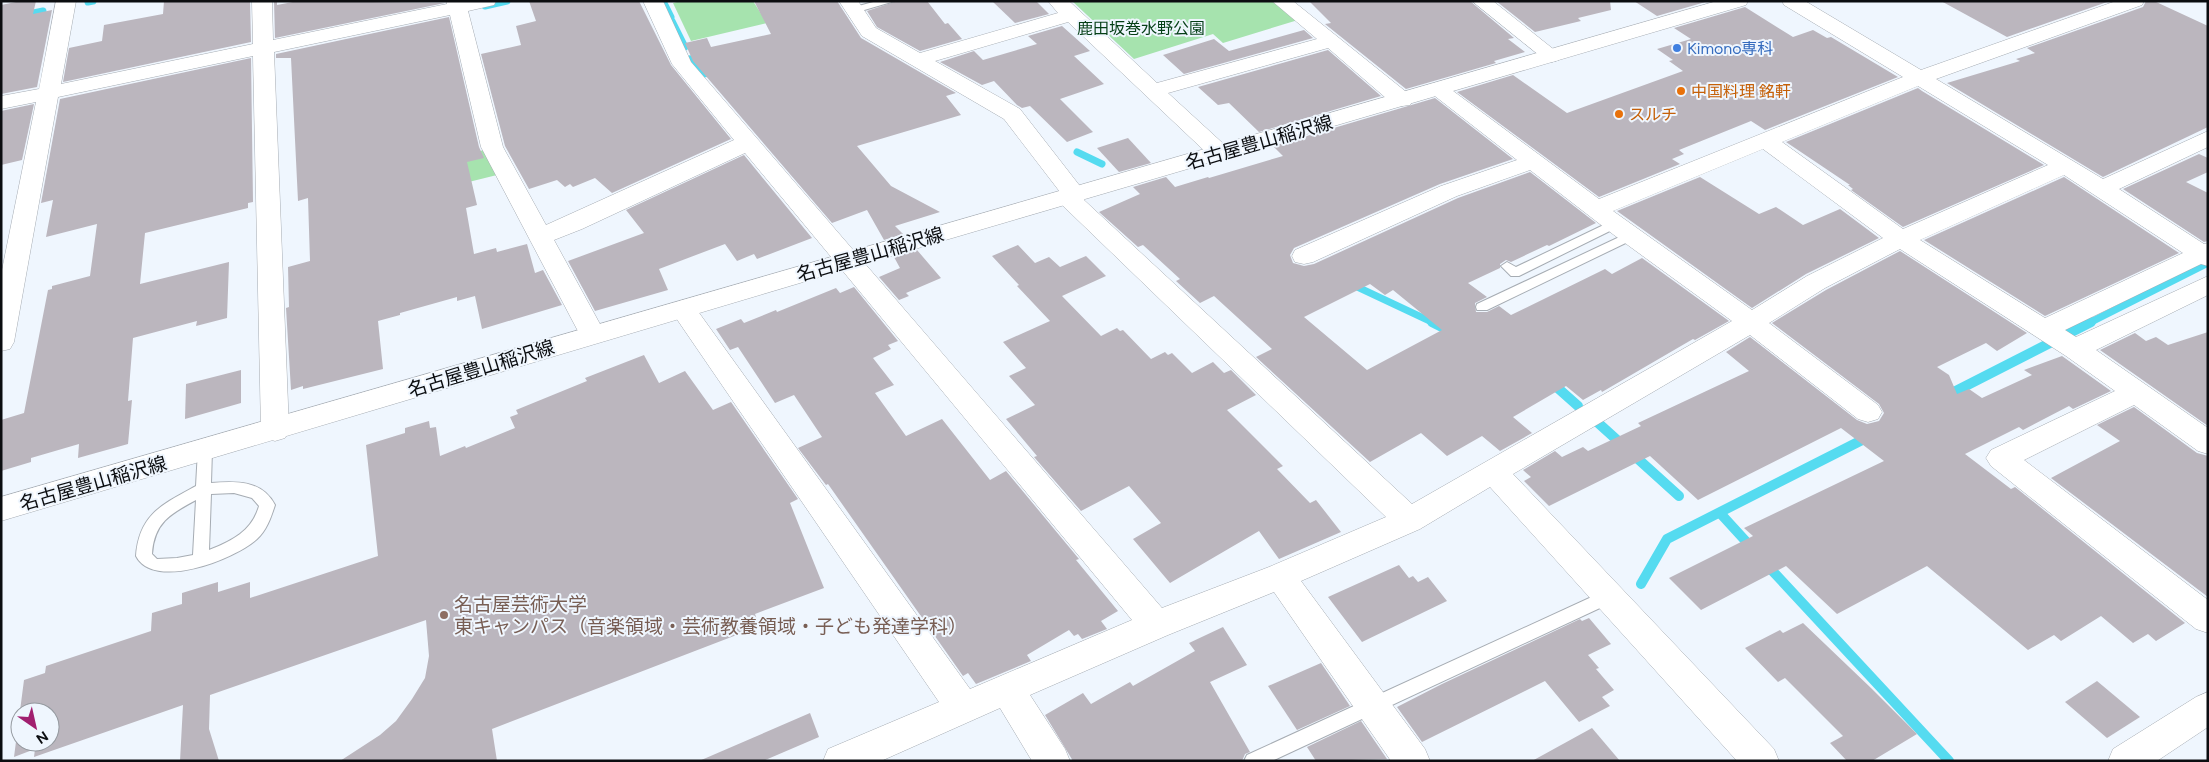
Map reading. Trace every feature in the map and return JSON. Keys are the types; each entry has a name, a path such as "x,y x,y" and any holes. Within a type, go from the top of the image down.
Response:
{"street":[{"path":"1,342 66,1"},
{"path":"262,1 274,430"},
{"path":"1,103 263,48 457,4 487,1"},
{"path":"653,1 682,64 1156,625"},
{"path":"1281,1 1402,100"},
{"path":"1481,1 1552,56"},
{"name":"名古屋豊山稲沢線","path":"1,509 274,430 593,334 1739,1"},
{"path":"1791,1 2102,188 2206,254"},
{"path":"1613,223 1765,140 1920,78 2135,1"},
{"path":"457,4 492,148 593,334"},
{"path":"851,6 869,32 1012,114 1071,196 1409,520"},
{"path":"918,60 1065,8 1220,153"},
{"path":"1153,91 1332,41"},
{"path":"1438,90 1613,223 1752,322 1868,412"},
{"path":"2102,188 2208,138"},
{"path":"1765,140 1901,239 2076,348 2208,443"},
{"path":"540,236 573,224 749,142"},
{"path":"1304,256 1449,191 1532,162"},
{"path":"841,761 1156,625 1280,576 1409,520 1752,322 1816,282 1901,239 2065,166"},
{"path":"2044,329 2206,254"},
{"path":"2076,348 2208,284"},
{"path":"683,309 963,708"},
{"path":"2137,392 2001,458 2208,619"},
{"path":"1493,471 1761,761"},
{"path":"1280,576 1412,761"},
{"path":"1008,690 1052,761"},
{"path":"2126,761 2208,708"}],"lane":[{"path":"851,6 890,1"},
{"path":"1507,266 1515,273 1613,223"},
{"path":"1482,307 1613,223"},
{"path":"201,558 205,450"},
{"path":"234,487 257,493 266,505 264,518 252,535 235,546 169,568 153,565 144,556 144,542 151,525 170,507 204,489 234,487"},
{"path":"1253,761 1609,596"}],"green space":[{"path":"681,1 753,1 767,23 691,41 673,3"},
{"name":"鹿田坂巻水野公園","path":"1072,1 1273,1 1298,20 1223,43 1213,34 1134,59"},
{"path":"484,150 497,175 388,202 384,175"}],"building":[{"path":"21,1 36,1 33,14 52,10 37,87 1,94 1,5"},
{"path":"164,1 250,1 251,42 63,82 69,48 102,41 104,25 163,14"},
{"path":"274,1 277,1 277,5 298,1 445,3 275,38"},
{"path":"529,1 639,1 671,65 731,139 612,193 595,178 573,187 570,184 565,187 557,180 529,189 505,146 481,54 521,45 516,26 536,21"},
{"path":"754,1 837,1 861,38 956,93 946,96 961,115 857,146 891,186 940,212 895,226 903,234 884,240 867,210 832,223 693,61 685,43 707,38 711,47 771,34"},
{"path":"897,1 927,1 945,24 948,23 962,39 920,51 877,27 867,11"},
{"path":"992,1 1036,1 1049,14 1015,23"},
{"path":"1309,1 1470,1 1514,38 1508,39 1525,52 1494,61 1496,63 1406,89 1325,24 1331,23"},
{"path":"1496,1 1610,1 1611,10 1578,18 1581,21 1535,32"},
{"path":"1634,1 1709,1 1657,16"},
{"path":"1941,1 2110,1 2007,37"},
{"path":"2146,1 2154,1 2208,26 2208,127 2103,177 1947,83 2020,61 2016,59 2035,53 2027,48 2143,7"},
{"path":"1745,7 1793,37 1813,30 1827,38 1831,37 1898,77 1765,130 1751,121 1679,150 1684,154 1672,159 1680,164 1599,197 1457,92 1513,75 1567,113 1683,71 1669,61 1673,60 1657,49 1691,39 1674,28"},
{"path":"449,17 479,147 484,158 467,162 477,205 466,208 474,254 496,248 497,252 527,244 535,273 543,270 562,305 482,329 475,296 457,301 457,297 400,313 400,315 378,321 383,369 303,389 303,386 291,390 286,308 289,307 288,267 310,261 308,198 298,201 291,58 276,58 276,54"},
{"path":"1062,26 1090,51 1074,56 1104,84 1060,99 1093,132 1067,142 1030,106 1022,108 1017,105 994,81 982,85 940,62 974,51 983,60 1037,44 1028,36"},
{"path":"1304,30 1313,38 1184,74 1163,55 1214,39 1229,51"},
{"path":"1328,50 1381,96 1259,132 1229,103 1218,105 1198,87"},
{"path":"251,58 253,202 248,203 248,208 145,233 140,284 229,262 227,318 196,326 197,321 133,338 128,401 132,400 128,444 78,458 79,444 31,458 31,462 1,471 1,420 24,413 48,290 52,289 52,286 90,276 97,224 46,237 53,200 41,203 60,99"},
{"path":"1918,88 2044,165 1903,227 1851,190 1853,189 1848,185 1850,185 1786,142"},
{"path":"1435,98 1513,159 1440,184 1294,248 1290,255 1293,263 1304,266 1314,264 1458,198 1530,172 1596,223 1511,262 1506,260 1500,264 1500,268 1468,283 1487,297 1475,303 1476,312 1487,312 1499,306 1511,315 1605,269 1612,274 1642,258 1729,321 1695,340 1693,339 1602,392 1601,390 1583,400 1566,386 1513,417 1532,433 1500,451 1482,436 1447,456 1421,433 1370,462 1256,357 1272,349 1214,296 1200,303 1176,281 1180,279 1143,245 1138,247 1099,212 1140,194 1133,187 1166,177 1175,187 1283,156 1273,146","holes":["1370,284 1385,295 1393,290 1442,330 1367,370 1304,317"]},
{"path":"34,104 22,160 1,165 1,111"},
{"path":"1128,138 1151,163 1119,172 1097,148"},
{"path":"2199,154 2208,158 2208,172 2186,182 2208,193 2208,241 2204,242 2123,189"},
{"path":"744,155 812,238 757,259 754,254 737,261 725,244 659,269 668,290 595,311 568,261 644,233 626,210"},
{"path":"1700,177 1759,214 1776,207 1803,225 1840,209 1879,238 1806,274 1752,308 1617,211"},
{"path":"2064,177 2179,253 2045,316 1924,240"},
{"path":"1018,245 1035,263 1049,257 1060,267 1086,256 1106,276 1062,296 1101,336 1117,328 1120,331 1123,330 1151,359 1165,352 1168,355 1172,353 1192,373 1213,362 1224,373 1231,370 1256,395 1227,410 1283,466 1277,469 1310,503 1316,500 1341,532 1279,559 1259,531 1170,583 1133,539 1161,523 1129,486 1081,511 1034,457 1037,456 1006,419 1035,405 1009,376 1026,368 1003,342 1050,321 992,256"},
{"path":"917,250 941,278 906,293 909,296 899,300 879,277 900,268 894,257"},
{"path":"1900,251 2027,333 1997,351 1986,343 1937,367 1949,375 1957,394 1969,389 1982,398 2032,375 2024,370 2062,356 2111,391 2073,409 2069,406 2023,430 2019,427 1965,454 2011,489 2015,487 2185,623 2156,641 2148,634 2133,643 2101,616 2061,641 2054,635 2028,650 1927,566 1837,614 1786,566 1701,610 1669,578 1753,536 1744,528 1884,461 1841,428 1698,500 1650,456 1549,506 1524,481 1531,477 1523,470 1555,451 1562,457 1583,447 1588,451 1641,426 1638,423 1749,371 1726,352 1750,337 1857,420 1867,424 1879,421 1884,413 1879,404 1772,323 1826,290"},
{"path":"854,287 898,341 888,345 891,349 873,358 894,385 875,393 906,436 942,419 990,480 1006,471 1079,559 1076,560 1118,611 1101,621 1107,629 1082,639 1078,634 1074,636 1069,630 1027,655 1031,661 976,684 968,673 963,676 828,484 826,485 798,448 822,437 794,395 775,403 738,347 730,350 716,329 741,319 744,323 776,310 777,312 836,288 840,293"},
{"path":"2208,332 2208,426 2100,350 2135,333 2146,341 2156,337 2168,345"},
{"path":"644,355 659,383 685,371 713,410 731,402 798,499 790,503 824,588 755,614 758,622 746,626 747,631 492,729 497,761 340,761 380,735 396,721 425,678 429,656 426,620 210,695 209,729 219,761 180,761 183,705 60,748 60,702 21,702 24,680 45,673 46,666 151,631 152,613 182,604 182,593 218,582 218,592 250,582 250,598 378,556 366,445 405,433 405,428 429,421 430,428 436,427 440,456 465,446 466,448 515,428 510,417 518,414 516,410 587,381 585,378"},
{"path":"241,370 241,403 185,419 186,384"},
{"path":"2134,407 2197,453 2208,456 2208,597 2051,478 2120,441 2097,425"},
{"path":"1399,565 1409,578 1413,576 1418,582 1428,577 1447,601 1362,642 1328,597"},
{"path":"1589,618 1611,644 1588,655 1599,668 1596,669 1614,690 1602,697 1610,706 1579,722 1545,681 1422,742 1397,707 1580,619 1582,621"},
{"path":"1803,623 1917,734 1872,761 1847,761 1830,743 1843,736 1785,678 1778,682 1745,648 1780,630 1783,633"},
{"path":"1223,627 1247,665 1210,682 1250,752 1245,754 1242,761 1073,761 1045,715 1083,693 1091,704 1130,682 1133,686 1195,651 1189,643"},
{"path":"1321,663 1350,706 1297,730 1268,686"},
{"path":"2097,681 2140,717 2107,738 2065,702"},
{"path":"810,713 819,737 763,761 699,761"},
{"path":"1361,721 1387,759 1316,761 1307,747"},
{"path":"1592,728 1620,761 1532,761"},
{"path":"15,752 27,752 14,757"},
{"path":"35,752 48,752 34,757"}],"waterway":[{"path":"88,2 93,1"},
{"path":"485,6 507,1"},
{"path":"663,1 671,17"},
{"path":"24,15 43,11"},
{"path":"672,21 685,47"},
{"path":"690,59 704,74 715,71"},
{"path":"1077,152 1102,164"},
{"path":"2089,323 2208,263"},
{"path":"1351,284 1434,323"},
{"path":"1946,396 2091,322"},
{"path":"1434,323 1444,328"},
{"path":"1551,382 1578,406"},
{"path":"1596,421 1679,496"},
{"path":"1641,584 1667,539 1868,437"},
{"path":"1720,513 1752,548"},
{"path":"1767,565 1949,761"}],"place":[{"name":"Kimono専科","path":"1677,48"},
{"name":"中国料理 銘軒","path":"1681,91"},
{"name":"スルチ","path":"1619,114"},
{"name":"名古屋芸術大学 東キャンパス（音楽領域・芸術教養領域・子ども発達学科）","path":"444,615"}]}
